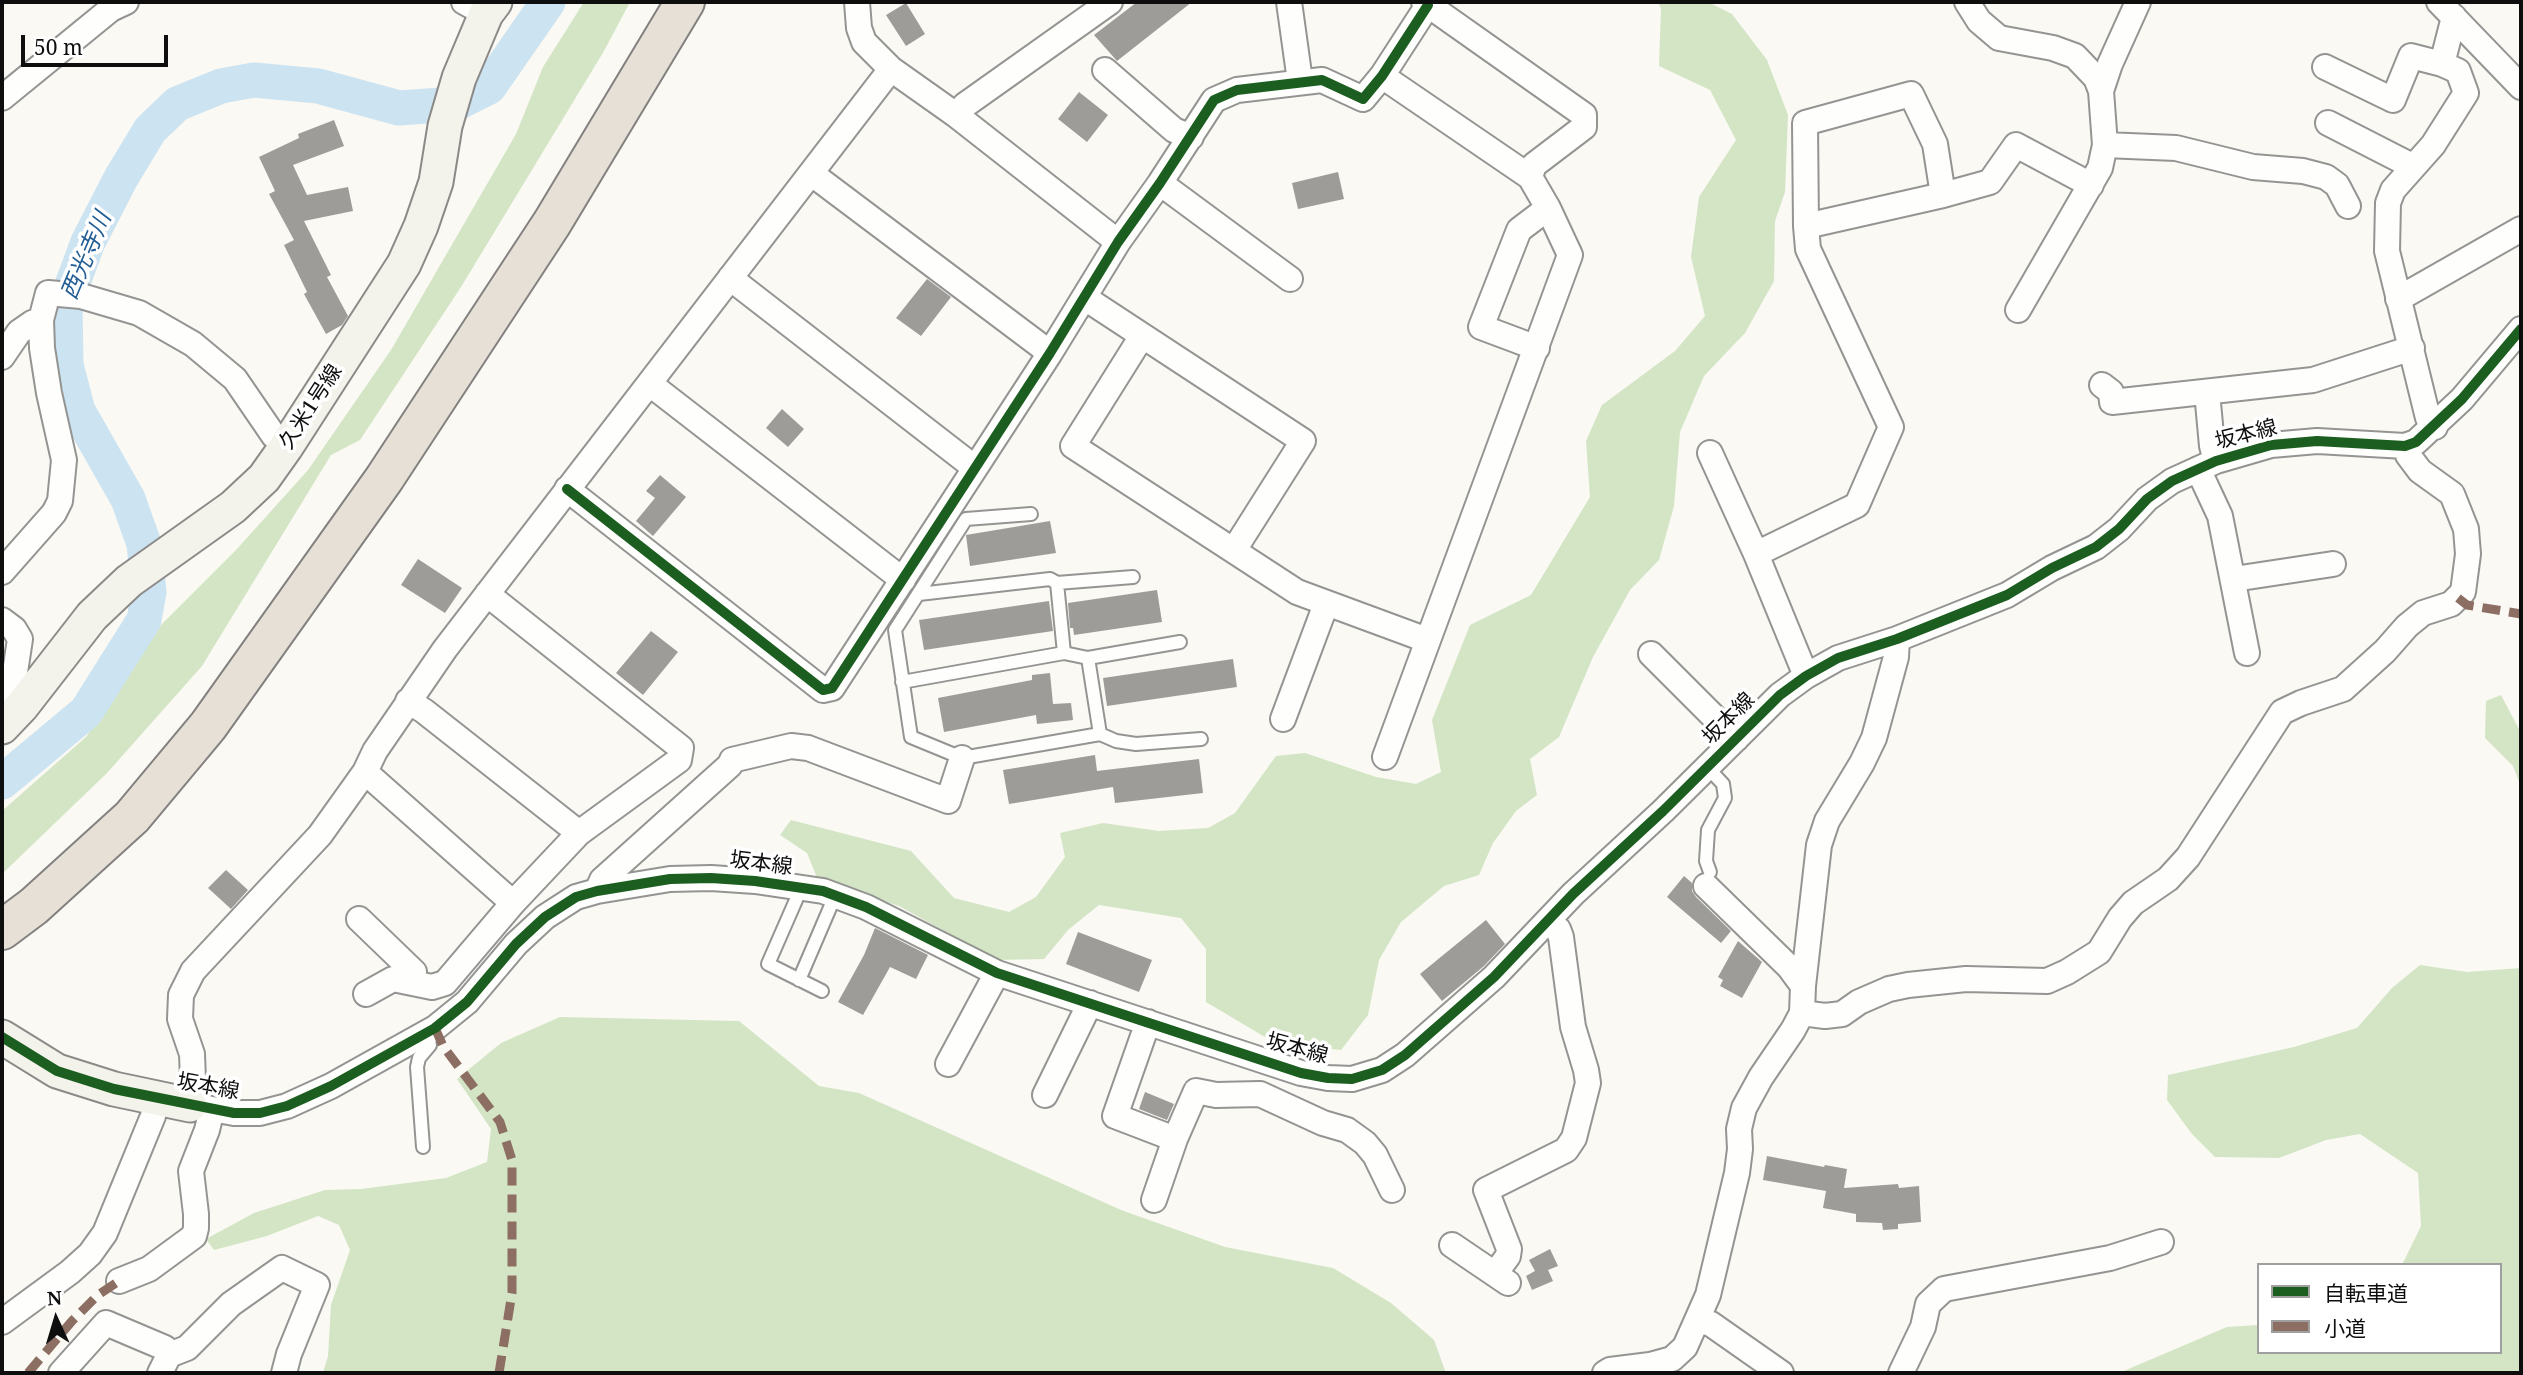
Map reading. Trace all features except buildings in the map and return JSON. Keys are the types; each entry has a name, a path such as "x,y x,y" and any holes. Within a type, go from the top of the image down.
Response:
{"highway":[{"path":"2,904 25,887 117,802 193,713 371,462 533,212 662,2"},
{"path":"2,930 34,906 132,817 208,726 384,479 552,223 685,2"}],"street":[{"path":"2,99 111,9 126,2"},
{"path":"857,2 859,29 864,42 891,69 956,115 1118,242"},
{"path":"956,115 965,105 1110,2"},
{"path":"1289,2 1300,81"},
{"path":"1967,2 1979,21 1999,38 2053,48 2075,56 2096,78 2101,91 2105,145 2100,168 2018,310"},
{"path":"2101,91 2138,2"},
{"path":"567,489 824,690 832,688 911,587 975,468 1118,242 1214,100 1237,90 1322,80 1363,99 1382,76 1426,3 1584,115 1584,127 1534,165 1530,177"},
{"name":"久米1号線","path":"12,716 92,616 128,581 233,507 264,478 286,447 404,264 421,226 436,182 445,126 481,6"},
{"path":"2442,64 2444,6"},
{"path":"2444,6 2521,87"},
{"path":"2325,67 2393,100 2411,56 2458,71 2466,93 2433,145 2393,190 2388,203 2387,251 2428,418 2435,427"},
{"path":"119,1282 149,1269 194,1236 196,1228 191,1171 207,1130 193,1080 192,1055 180,1019 181,995 192,971 320,835 365,772 375,751 408,701 487,594 891,69"},
{"path":"1105,70 1174,130 1191,137"},
{"path":"1382,76 1530,177 1570,255 1385,757"},
{"path":"1756,554 1857,505 1891,427 1808,249 1805,226 1805,123 1911,94 1935,144 1943,195"},
{"path":"2328,123 2412,166"},
{"path":"1805,226 1990,182 2016,145 2091,185"},
{"path":"2105,145 2176,148 2253,167 2303,171 2326,177 2337,185 2348,206"},
{"path":"812,174 1050,353"},
{"path":"1160,183 1290,279"},
{"path":"1536,348 1481,327 1519,230 1548,208"},
{"path":"2398,299 2521,229"},
{"path":"730,278 975,468"},
{"path":"2,572 54,513 60,501 64,460 45,373 41,320 48,293 81,296 139,313 193,344 235,379 274,436 286,447"},
{"path":"1085,298 1304,441 1234,550"},
{"path":"2,357 19,332 41,320"},
{"path":"1802,1013 1825,1016 1842,1014 1859,1002 1889,989 1908,985 1966,979 2047,981 2099,952 2120,918 2133,903 2168,879 2188,857 2282,712 2343,689 2423,613 2451,604 2463,592 2468,554 2466,529 2452,494 2420,471 2405,446 2416,442 2435,427 2462,400 2521,329"},
{"path":"1142,336 1073,446 1297,592 1427,640"},
{"path":"2102,385 2111,392 2112,402 2314,380 2412,348"},
{"path":"649,384 911,587"},
{"path":"2207,392 2212,446 2207,465 2234,579 2247,653"},
{"name":"坂本線","path":"2,1037 57,1072 114,1090 234,1114 260,1113 287,1106 331,1086 426,1033 467,1002 516,944 545,917 576,897 670,879 711,878 823,891 866,907 997,973 1301,1073 1352,1079 1382,1070 1405,1055 1494,977 1573,894 1708,768 1780,695 1806,676 1838,659 1897,639 2007,594 2096,547 2119,529 2147,499 2172,481 2207,465 2271,445 2317,441 2405,446"},
{"path":"1710,453 1756,554 1806,676"},
{"path":"2234,579 2333,564"},
{"path":"366,994 393,978 432,987 444,983 513,903 579,833 679,761 681,748 487,594"},
{"path":"1283,719 1326,604"},
{"path":"2,620 14,629 20,639 12,716"},
{"path":"1803,986 1819,845 1827,821 1863,763 1874,738 1896,657 1897,639"},
{"path":"1651,653 1736,739"},
{"path":"408,701 424,710 579,833"},
{"path":"597,891 602,880 730,765 732,760 791,746 808,748 948,801 962,758"},
{"path":"365,772 513,903"},
{"path":"1605,1373 1672,1359 1685,1347 1708,1295 1737,1173 1740,1149 1738,1129 1744,1108 1760,1077 1802,1013 1805,993 1803,986 1789,967 1708,879"},
{"path":"359,919 414,972 413,983"},
{"path":"1452,1245 1502,1279 1509,1248 1486,1190 1566,1150 1574,1139 1588,1083 1587,1070 1573,1027 1561,937 1558,929 1548,922"},
{"path":"948,1064 997,973"},
{"path":"1045,1096 1090,1003"},
{"path":"1149,1022 1115,1116 1175,1139"},
{"path":"1154,1200 1175,1139 1196,1091 1216,1095 1260,1094 1323,1123 1347,1130 1375,1155 1392,1190"},
{"path":"2,1322 70,1272 98,1244 105,1233 152,1116 156,1098"},
{"path":"1901,1373 1923,1327 1928,1304 1944,1289 2110,1258 2161,1242"},
{"path":"165,1364 187,1348 231,1304 282,1268 317,1285 284,1373"},
{"path":"1698,1320 1711,1324 1781,1373"},
{"path":"61,1373 106,1323 165,1348 165,1364"}],"lane":[{"path":"1031,514 967,519 911,587 895,630 911,737 962,758 1100,734 1116,741 1136,744 1201,739"},
{"path":"911,587 1050,579 1057,583 1133,577"},
{"path":"1057,583 1064,653"},
{"path":"902,682 1064,653 1088,658 1180,642"},
{"path":"1088,658 1100,734"},
{"path":"1708,768 1723,784 1726,798 1708,830 1708,879"},
{"path":"798,888 796,900 768,964 822,991"},
{"path":"799,980 835,896"},
{"path":"423,1146 417,1067 419,1058 430,1045 426,1033"}],"green space":[{"path":"584,2 630,2 604,51 461,287 360,440 331,455 202,666 107,773 2,874 2,811 86,737 161,625 237,549 308,470 391,350 516,134 543,67"},
{"path":"1658,2 1708,2 1732,14 1767,60 1788,115 1785,192 1775,221 1774,281 1745,333 1704,376 1680,432 1674,506 1659,560 1630,590 1593,657 1559,737 1530,759 1537,795 1516,811 1493,843 1479,875 1444,886 1401,922 1379,960 1368,1015 1341,1050 1275,1043 1206,1002 1206,949 1181,918 1099,905 1068,930 1044,959 997,960 899,906 818,880 807,853 780,835 791,820 911,851 954,898 1009,912 1036,897 1065,857 1060,833 1103,823 1159,831 1208,828 1235,813 1276,756 1305,753 1376,777 1416,784 1441,772 1432,720 1470,625 1531,595 1590,497 1586,441 1602,405 1675,351 1705,316 1691,257 1699,197 1736,140 1710,90 1659,66 1661,9"},
{"path":"2501,695 2521,733 2521,787 2513,766 2485,738 2486,701"},
{"path":"2420,965 2467,972 2521,968 2521,1373 2119,1373 2227,1327 2257,1325 2257,1354 2502,1354 2502,1263 2403,1263 2421,1226 2418,1173 2360,1134 2326,1140 2279,1158 2215,1157 2192,1134 2167,1100 2168,1075 2294,1047 2357,1028 2392,988"},
{"path":"560,1017 739,1021 819,1086 859,1093 1121,1210 1225,1247 1333,1268 1391,1303 1434,1340 1446,1373 323,1373 328,1356 331,1305 350,1250 339,1225 318,1216 267,1236 214,1250 206,1239 254,1213 325,1190 361,1189 446,1178 487,1162 491,1129 457,1079 501,1043"}],"waterway":[{"name":"西光寺川","path":"2,782 86,712 144,620 149,592 144,544 128,499 78,411 66,365 65,304 88,242 121,178 150,130 177,104 221,86 254,80 318,86 399,108 455,104 489,87 548,2"}],"marked path":[{"path":"2458,598 2467,605 2521,614"},
{"path":"435,1028 443,1046 500,1122 512,1160 512,1293 499,1373"},
{"path":"28,1373 72,1321 98,1295 119,1281"}],"cycle path":[{"path":"567,489 823,690 832,688 1050,353 1118,242 1214,100 1237,90 1322,80 1363,99 1382,76 1428,5"},
{"path":"2,1037 57,1071 114,1089 234,1113 260,1113 287,1106 331,1086 435,1028 467,1002 516,944 545,917 576,897 670,879 711,878 823,891 866,907 997,973 1301,1073 1352,1079 1382,1070 1405,1055 1494,977 1573,894 1663,811 1780,695 1806,676 1838,658 1897,639 2007,595 2052,568 2096,547 2119,529 2147,499 2172,481 2216,461 2271,445 2317,441 2405,446 2416,442 2462,399 2521,329"}]}
